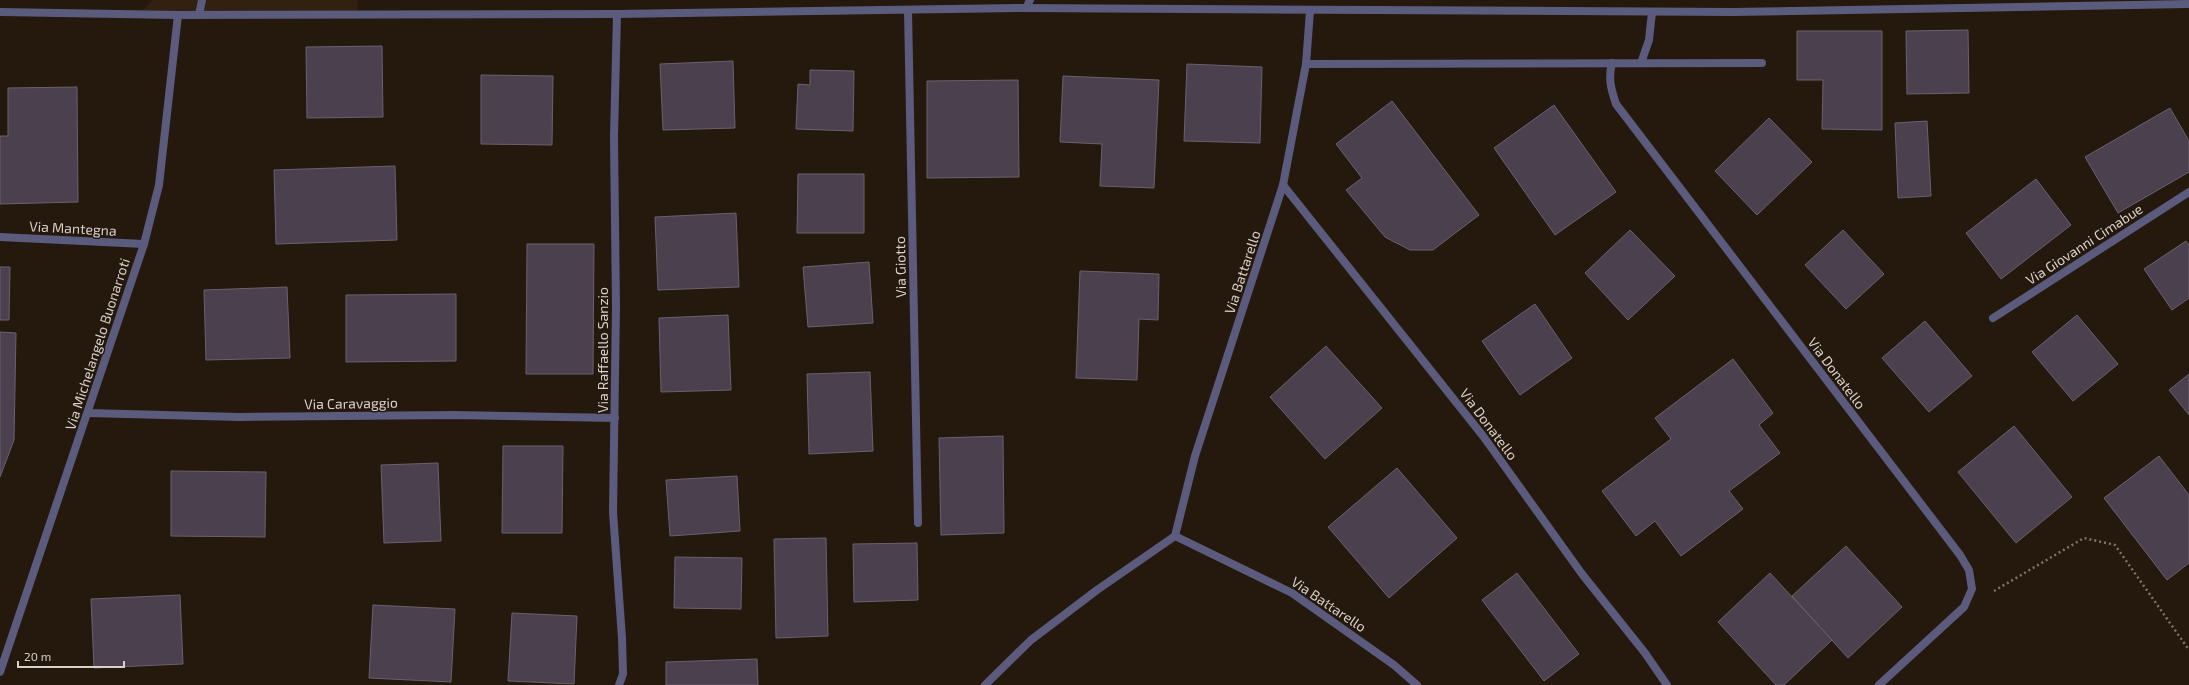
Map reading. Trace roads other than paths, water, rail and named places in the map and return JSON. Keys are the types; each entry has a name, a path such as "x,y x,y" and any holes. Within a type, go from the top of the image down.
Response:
{"street":[{"path":"199,15 202,0"},
{"path":"1026,8 1030,0"},
{"path":"0,12 178,15 617,14 908,11 1026,8 1652,12 2189,4"},
{"name":"Via Giotto","path":"908,11 918,524"},
{"name":"Via Battarello","path":"1310,11 1306,64 1283,185 1195,456 1175,536 1292,593 1394,665 1417,685"},
{"path":"1641,63 1648,40 1652,12"},
{"name":"Via Raffaello Sanzio","path":"617,14 614,136 614,512 623,674 619,685"},
{"name":"Via Michelangelo Buonarroti","path":"0,672 144,244 159,185 178,15"},
{"name":"Via Donatello","path":"1612,63 1609,76 1610,87 1616,104 1960,555 1969,570 1972,589 1964,608 1879,685"},
{"path":"1306,64 1762,63"},
{"name":"Via Donatello","path":"1283,185 1320,229 1483,436 1582,574 1645,654 1667,685"},
{"name":"Via Giovanni Cimabue","path":"1993,318 2189,192"},
{"name":"Via Mantegna","path":"0,237 144,244"},
{"name":"Via Caravaggio","path":"88,413 239,417 454,415 614,418"},
{"path":"985,685 1031,640 1097,590 1175,536"}]}
